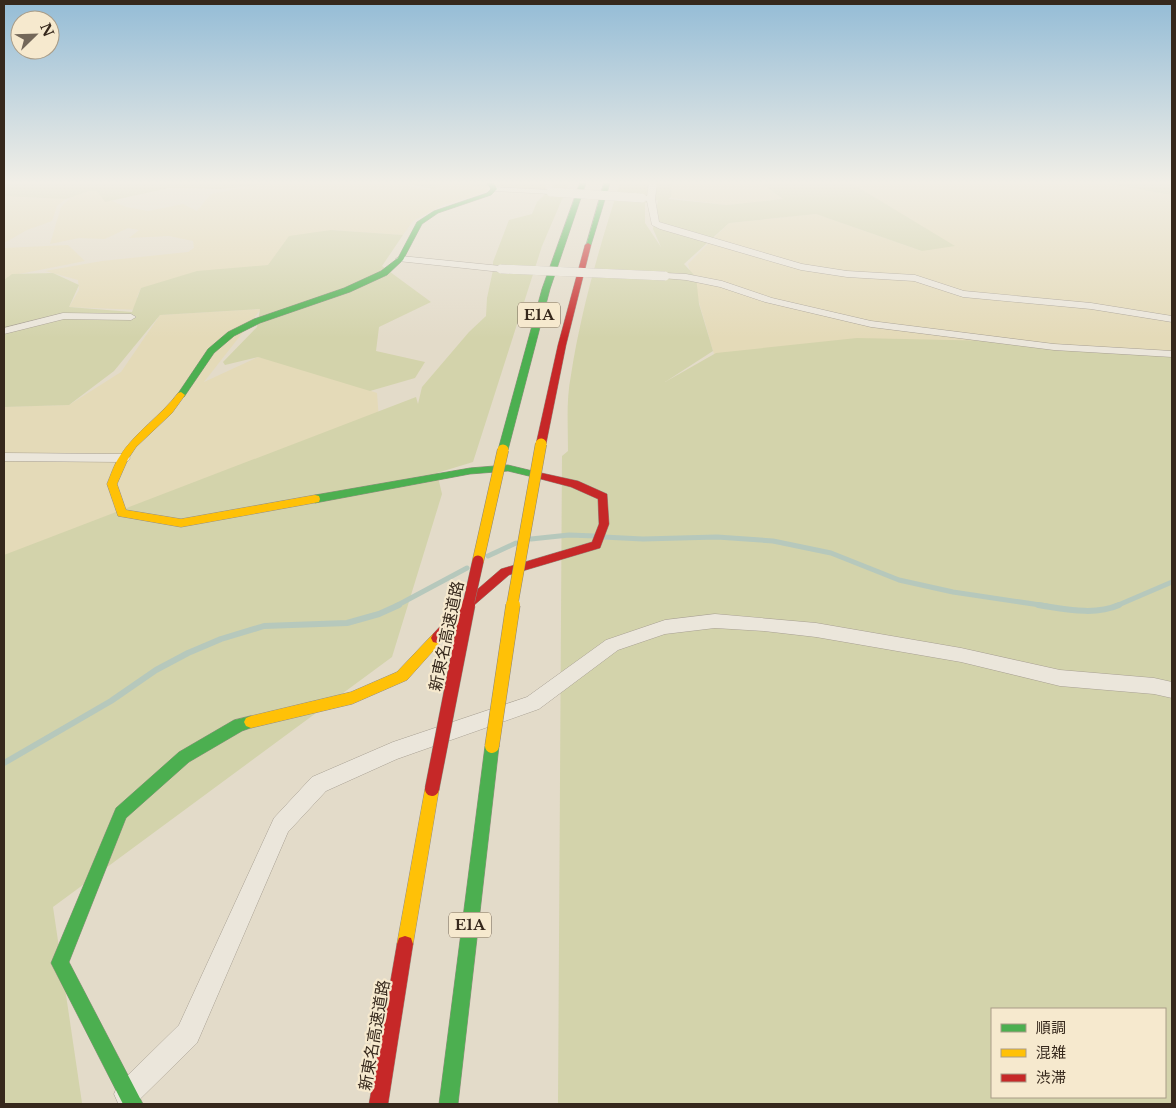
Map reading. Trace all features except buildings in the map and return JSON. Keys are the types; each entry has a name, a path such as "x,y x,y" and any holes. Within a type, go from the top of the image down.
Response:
{"main road":[{"path":"130,1099 60,963 121,813 184,757 238,725 352,698 402,676 468,604 505,572 596,546 604,524 603,497 574,484 508,468 470,471 181,523 122,513 112,484 123,458 133,445 169,411 211,350 231,334 257,321 362,283 384,273 401,259 413,235"},
{"name":"新東名高速道路","path":"378,1104 432,789 458,652 503,450 546,289 565,235"},
{"name":"E1A","path":"448,1104 508,631 541,444 562,346 591,235"}],"street":[{"path":"690,235 801,267 847,274 914,278 963,294 1091,306 1172,319"},
{"path":"401,259 501,269 686,277 722,284 769,300 871,324 1054,347 1172,354"},
{"path":"4,331 63,316 131,316"},
{"path":"4,457 123,458"},
{"path":"130,1099 188,1034 282,825 319,784 393,751 533,702 612,644 665,627 714,621 764,624 816,630 961,656 1060,678 1154,686 1172,690"}],"shaded area":[{"path":"4,235 19,235 4,243"},
{"path":"53,235 114,235 105,239 79,238 50,244"},
{"path":"133,235 323,235 268,265 141,288 137,297 140,310 69,307 79,290 78,280 45,271 102,261 188,252 194,248 193,241 169,236 129,238"},
{"path":"717,235 875,235 922,251 905,235 1172,235 1172,357 861,339 714,354 688,264"},
{"path":"68,245 85,261 19,274 4,281 4,248"},
{"path":"261,309 204,382 258,357 312,371 377,393 380,434 4,559 4,407 69,405 121,372 160,315"}],"green space":[{"path":"403,235 382,266 431,302 379,327 376,351 425,362 415,378 370,391 258,357 225,365 223,362 257,327 260,309 160,315 114,371 69,405 4,407 4,280 12,274 53,273 79,285 69,307 132,312 141,288 197,271 268,265 289,236"},
{"path":"503,235 547,235 473,462 437,473 442,494 392,657 53,907 82,1103 4,1104 4,555 416,397 418,404 422,387 469,332 486,316 493,262"},
{"path":"604,235 653,235 661,247 656,235 716,235 684,264 696,277 699,304 713,351 665,382 716,353 857,338 997,341 1172,357 1172,1104 558,1104 562,456 568,451 569,384 580,326"},
{"path":"875,235 936,235 955,246 922,251"}],"waterway":[{"path":"531,539 569,535 595,536"},
{"path":"603,537 643,539 717,537 773,541 831,553 899,580 953,592 1047,606"},
{"path":"488,556 516,543"},
{"path":"396,606 467,568"},
{"path":"1117,606 1172,582"},
{"path":"4,763 111,701 156,670 188,653 221,639 264,626 347,623 379,614 399,605"},
{"path":"1038,605 1090,611 1117,606"}],"traffic: fast":[{"path":"181,395 211,351 231,334 257,321 347,290 384,273 401,259 413,235"},
{"path":"503,450 546,289 565,235"},
{"path":"588,245 591,235"},
{"path":"315,499 470,471 508,468 537,475"},
{"path":"133,1104 60,963 121,813 184,757 239,725 251,722"},
{"path":"448,1104 492,746"}],"traffic: slow":[{"path":"181,395 169,411 133,445 123,458 112,484 122,513 181,523 315,499"},
{"path":"492,746 508,631 541,444"},
{"path":"478,561 503,450"},
{"path":"251,722 352,698 402,676 437,638"},
{"path":"405,944 432,789"}],"traffic: jam":[{"path":"541,444 562,345 588,245"},
{"path":"437,638 468,604 505,572 596,545 604,524 603,497 574,484 537,475"},
{"path":"432,789 458,652 478,561"},
{"path":"378,1104 405,944"}]}
